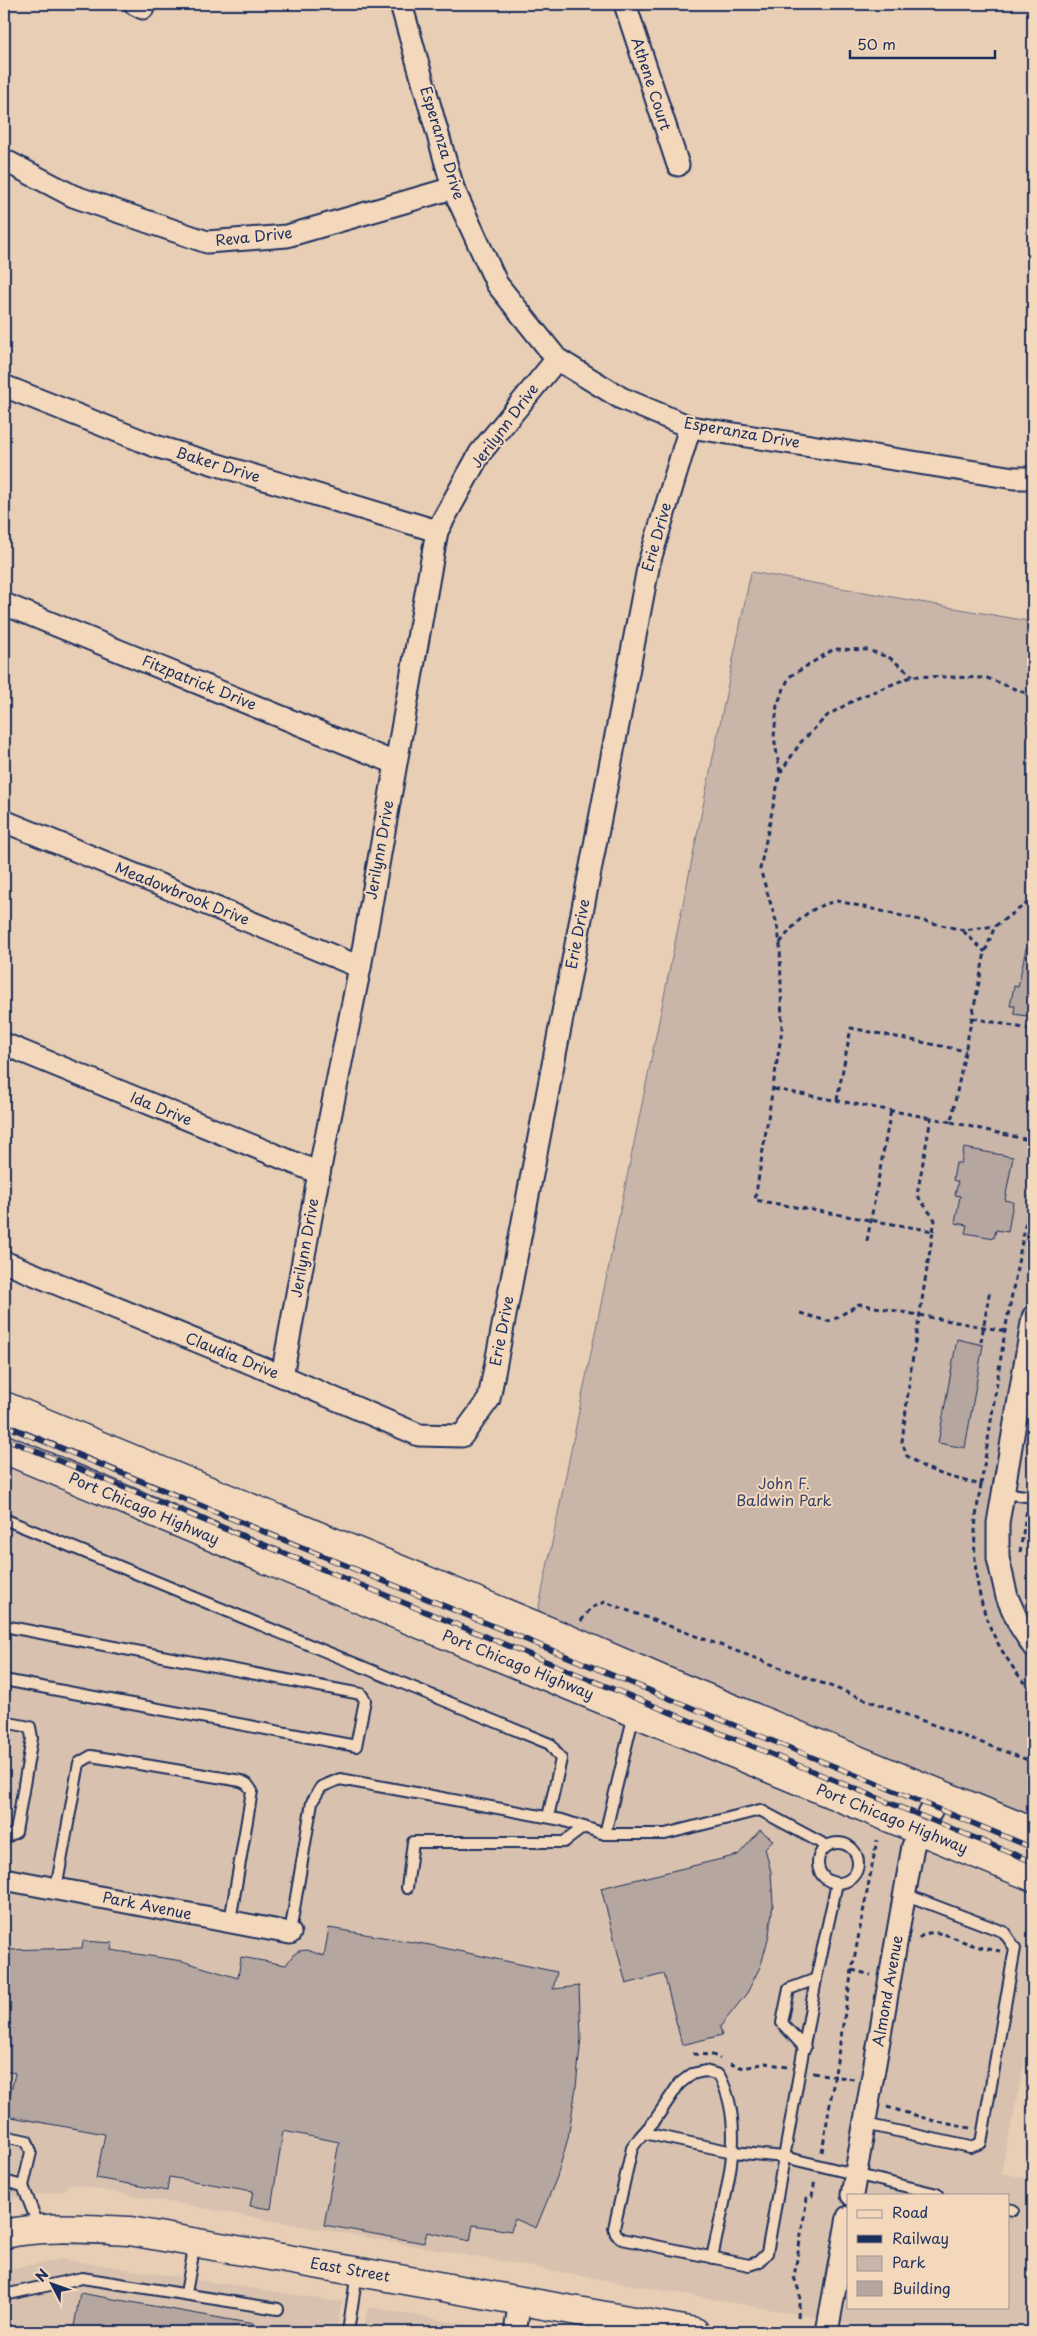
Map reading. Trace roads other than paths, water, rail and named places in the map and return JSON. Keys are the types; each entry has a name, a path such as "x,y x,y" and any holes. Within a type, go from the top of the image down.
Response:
{"main road":[{"path":"4,1406 570,1640 654,1677 1033,1832"},
{"name":"Port Chicago Highway","path":"4,1449 634,1714 1033,1877"},
{"path":"634,1714 654,1677"},
{"name":"East Street","path":"4,2234 81,2228 130,2231 695,2332"}],"street":[{"name":"Esperanza Drive","path":"401,4 453,188 497,284 557,359 621,398 690,427 1014,478 1033,478"},
{"name":"Athene Court","path":"624,4 678,165"},
{"name":"Reva Drive","path":"4,160 73,196 207,242 287,236 453,188"},
{"name":"Jerilynn Drive","path":"282,1376 360,967 437,531 480,453 557,359"},
{"name":"Baker Drive","path":"4,386 155,446 437,531"},
{"name":"Erie Drive","path":"462,1436 489,1399 649,563 690,427"},
{"name":"Fitzpatrick Drive","path":"4,604 395,763"},
{"name":"Meadowbrook Drive","path":"4,821 360,967"},
{"name":"Ida Drive","path":"4,1044 319,1174"},
{"name":"Claudia Drive","path":"4,1262 282,1376 419,1435 462,1436"},
{"path":"1032,1329 998,1523 998,1558 1007,1596 1019,1624 1033,1646"},
{"name":"Almond Avenue","path":"854,2185 913,1846 940,1793"},
{"name":"Park Avenue","path":"4,1879 290,1933"},
{"path":"827,2332 847,2222"},
{"path":"515,2332 520,2301"}],"lane":[{"path":"1003,1493 1031,1496"},
{"path":"4,1519 550,1744 561,1759 548,1817"},
{"path":"4,1626 361,1694 365,1700 356,1746 4,1680"},
{"path":"605,1834 634,1714"},
{"path":"4,1722 30,1727 32,1738 16,1832 7,1837 4,1836"},
{"path":"56,1889 79,1763 92,1756 241,1781 247,1784 252,1791 230,1922"},
{"path":"290,1933 312,1802 321,1787 340,1779 548,1817 605,1834 665,1834 760,1810 827,1846"},
{"path":"407,1888 414,1842 564,1842 584,1827"},
{"path":"833,1844 846,1845 856,1855 858,1861 855,1874 845,1882 837,1884 826,1880 818,1870 819,1857 827,1846 833,1844"},
{"path":"712,2258 732,2152 727,2091 718,2075 705,2070 692,2074 679,2084 656,2120 632,2148 614,2228 616,2234 622,2239 712,2258 749,2265 758,2262 767,2253 816,1979 837,1884"},
{"path":"865,2124 970,2146 981,2143 1016,1948 1004,1932 904,1894"},
{"path":"805,2048 782,2023 788,1989 816,1979"},
{"path":"644,2133 732,2152 784,2157 819,2166 854,2185 937,2194"},
{"path":"4,2136 27,2141 31,2152 23,2186 40,2230"},
{"path":"4,2181 23,2186"},
{"path":"186,2293 195,2242"},
{"path":"348,2332 358,2272"},
{"path":"4,2295 82,2278 278,2309"}],"railway":[{"path":"4,1425 1033,1848"},
{"path":"4,1438 1033,1862"}],"park label":[{"name":"John F. Baldwin Park","path":"784,1492"}]}
